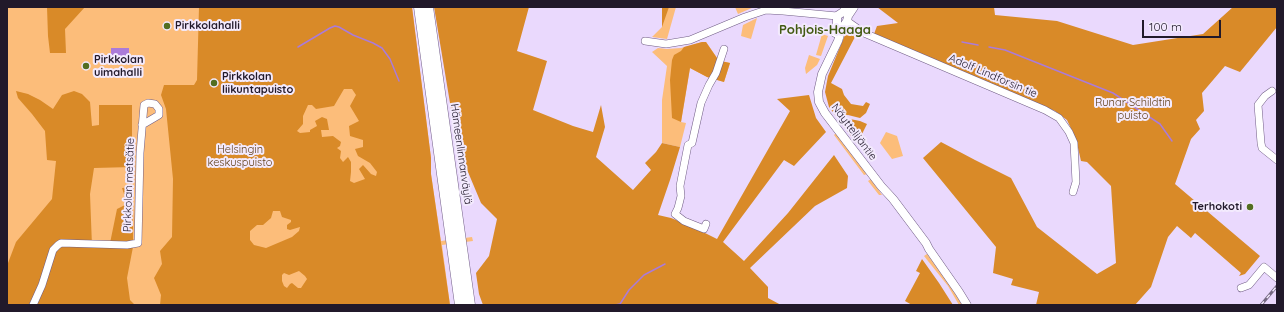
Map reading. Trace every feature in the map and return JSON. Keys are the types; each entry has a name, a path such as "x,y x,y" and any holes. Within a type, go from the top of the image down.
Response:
{"highway":[{"name":"Hämeenlinnanväylä","path":"419,7 460,305"},
{"name":"Hämeenlinnanväylä","path":"428,7 470,305"},
{"path":"461,245 476,305"}],"main road":[{"name":"Näyttelijäntie","path":"854,7 843,17 834,40 835,44 820,82 818,92 819,102 825,113 881,186 885,196 922,245 928,249 955,285 967,305"}],"street":[{"path":"645,41 666,44 690,40 766,10 843,17"},
{"name":"Adolf Lindforsin tie","path":"843,17 864,33 1045,110 1059,118 1069,132 1074,143 1076,182 1073,192"},
{"path":"706,224 704,230 684,221 675,214 681,196 680,186 688,146 692,143 701,103 716,74 724,49"},
{"path":"1272,91 1265,96 1258,105 1262,148 1277,160"},
{"name":"Pirkkolan metsätie","path":"33,305 42,285 53,250 58,244 127,245 138,243 142,125"},
{"path":"1242,288 1249,285 1264,267 1277,278"}],"green space":[{"name":"Pirkkolan liikuntapuisto","path":"7,7 412,7 431,158 431,174 441,241 472,237 473,241 442,245 450,305 7,305"},
{"path":"47,7 85,7 65,29 66,53 50,53"},
{"name":"Helsingin keskuspuisto","path":"199,7 412,7 431,158 431,174 450,305 160,305 161,295 154,278 162,264 160,251 172,237 173,179 166,109 161,95 164,85 194,85 197,80","holes":["344,89 352,89 356,95 350,106 359,121 349,126 350,136 363,140 363,147 355,149 358,156 370,163 377,172 376,176 371,174 363,165 359,169 365,179 354,183 350,181 351,162 348,157 343,162 340,158 341,151 337,148 340,146 341,142 333,136 322,137 321,130 329,130 327,119 322,117 315,121 317,126 310,130 310,132 300,133 297,131 303,124 303,116 308,105 312,105 316,109 334,106","273,211 280,211 282,217 291,220 291,222 287,225 287,229 290,230 300,227 299,231 292,237 266,248 254,245 250,240 250,231 257,225 263,225 271,218","299,271 307,279 301,288 298,288 292,283 287,288 284,286 282,281 282,275 284,273 289,275"]},
{"path":"434,7 529,7 517,51 547,61 533,110 573,126 593,132 601,105 605,127 596,157 633,190 651,170 645,163 656,152 662,143 680,147 658,215 671,218 691,226 717,239 790,111 777,99 809,95 816,118 826,132 794,166 784,160 723,242 744,261 788,213 834,155 848,176 847,188 815,206 750,268 768,287 768,298 781,305 483,305 479,294 476,273 489,256 497,219 481,203 468,172 459,157"},
{"path":"662,7 676,7 667,39 652,37 662,27"},
{"path":"662,7 669,7 662,27"},
{"path":"735,7 754,7 738,14"},
{"name":"Runar Schildtin puisto","path":"877,7 994,7 995,15 1057,21 1133,45 1203,34 1233,7 1277,7 1277,27 1240,72 1225,66 1202,93 1204,111 1196,120 1200,129 1191,139 1175,184 1260,256 1245,274 1239,276 1241,273 1195,233 1191,238 1177,226 1168,237 1151,287 1135,305 1036,305 1039,292 1011,285 1013,279 993,273 996,247 923,158 941,142 1011,178 1037,227 1097,274 1116,263 1111,186 1087,162 1081,161 1076,139 1067,120 1055,111 874,34 877,26 898,23"},
{"path":"757,18 751,39 741,36 743,25"},
{"path":"849,30 854,31 856,35 831,83 842,89 844,95 851,104 863,106 866,102 870,104 866,113 860,118 848,115 836,116 829,107 825,92 828,76 845,35"},
{"path":"822,34 828,36 821,56 816,55"},
{"path":"706,42 717,58 721,61 730,63 724,82 707,77 690,68 681,122 686,123 680,147 662,143 662,100 667,66 652,52 658,48 681,48"},
{"path":"706,42 717,58 721,61 730,63 724,82 707,77 690,68 681,122 672,118 670,80 672,60 674,55 681,51 684,47"},
{"path":"809,55 820,59 817,65 806,74 805,68"},
{"path":"16,91 28,94 53,109 62,95 74,91 82,94 90,102 92,126 99,125 99,105 132,105 132,167 94,168 90,194 92,246 109,248 117,209 129,203 122,188 133,187 133,247 127,278 130,300 135,305 7,305 7,261 8,263 16,242 52,199 56,161 47,160 45,131 18,98"},
{"path":"845,118 867,124 857,144 838,119"},
{"path":"886,132 897,136 903,156 892,159 880,143"},
{"path":"836,133 867,174 864,175 834,135"},
{"path":"871,179 882,195 879,195 868,181"},
{"path":"927,254 950,285 962,305 959,305 948,286 924,256"},
{"path":"922,259 953,305 912,305 905,301 920,273 916,271"}],"shaded area":[{"path":"111,48 129,48 129,56 111,56"}],"waterway":[{"path":"298,47 330,28 335,26 339,27 382,48 390,59 399,81"},
{"path":"962,42 978,45"},
{"path":"989,47 1005,50 1113,93 1160,124 1172,141"},
{"path":"615,305 620,304 629,290 644,275 665,264"}],"railway":[{"path":"1261,305 1277,286"}],"place":[{"name":"Pirkkolahalli","path":"167,26"},
{"name":"Pirkkolan uimahalli","path":"86,66"},
{"name":"Pirkkolan liikuntapuisto","path":"214,83"},
{"name":"Terhokoti","path":"1250,207"}],"district":[{"name":"Pohjois-Haaga","path":"825,30"}]}
